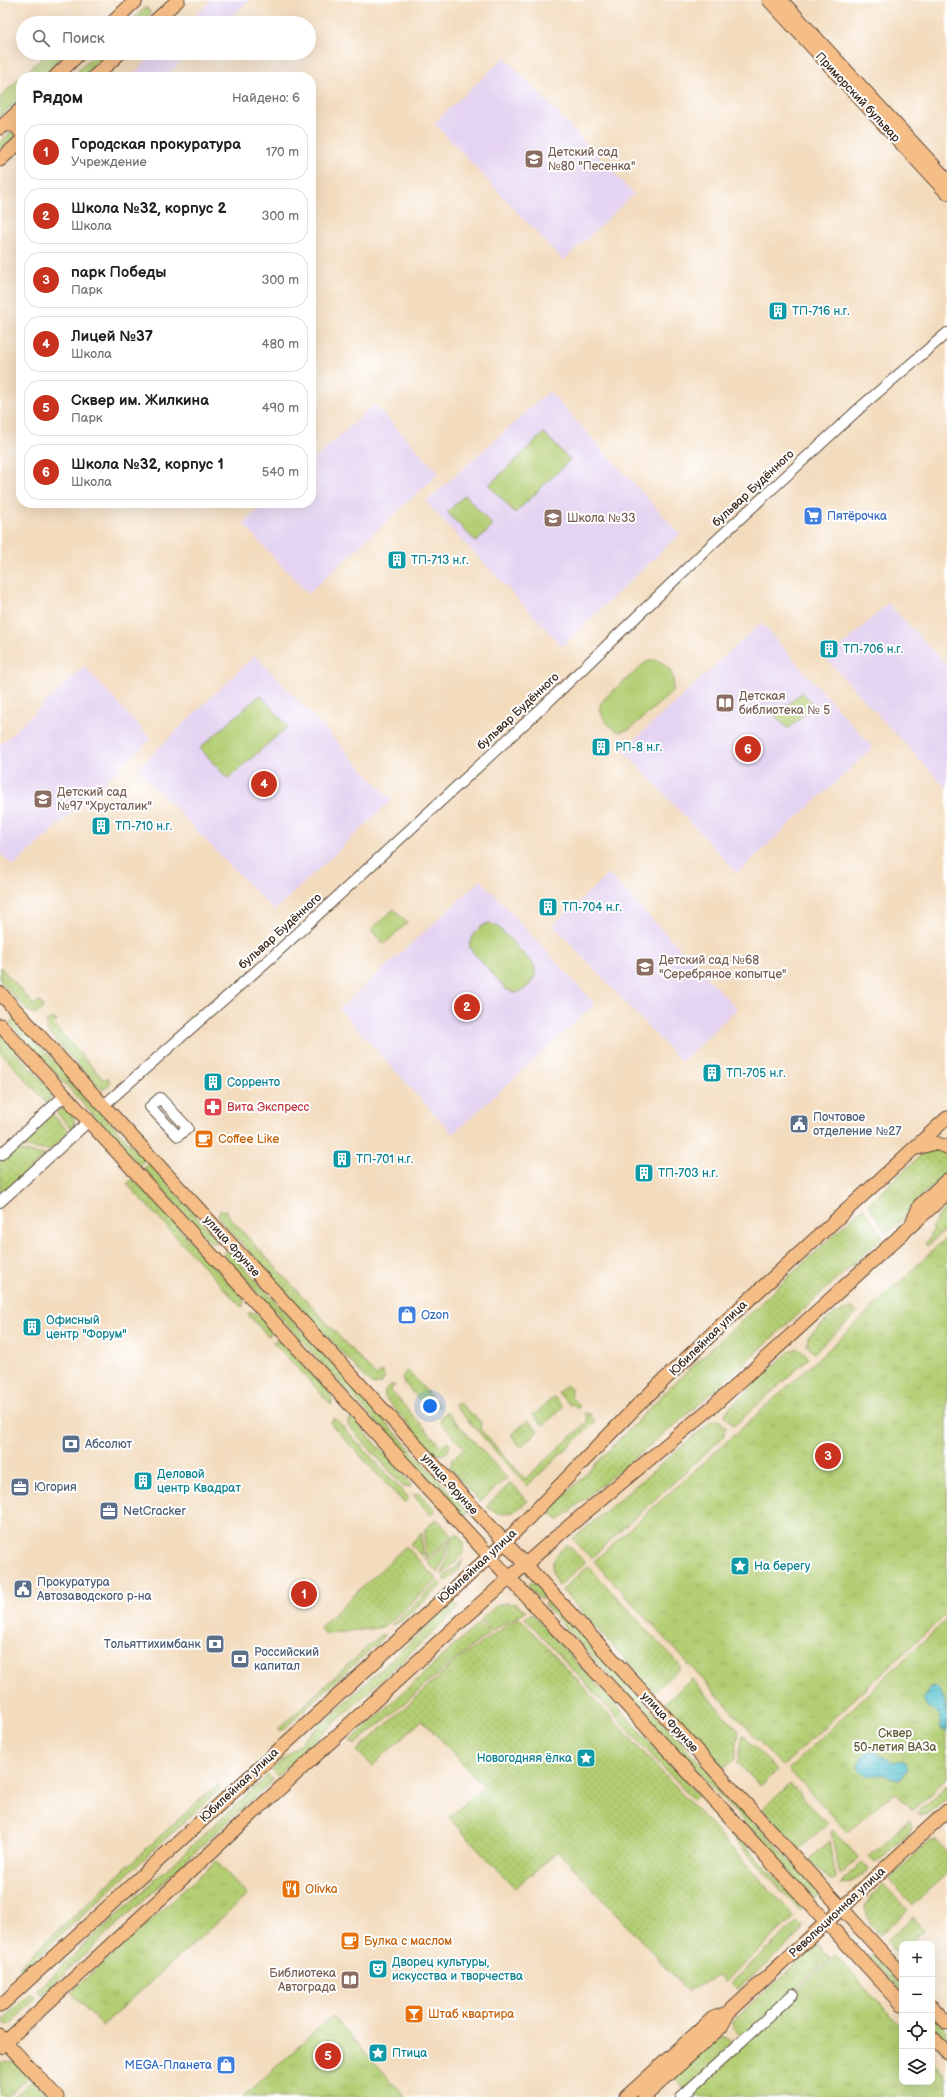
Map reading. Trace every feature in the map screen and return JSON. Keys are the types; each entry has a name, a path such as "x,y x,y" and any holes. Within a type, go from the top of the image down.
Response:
{"main road":[{"path":"119,16 136,0"},
{"path":"161,16 178,0"},
{"name":"Приморский бульвар","path":"769,0 947,193"},
{"path":"781,0 947,180"},
{"path":"60,72 73,60"},
{"path":"99,72 112,60"},
{"path":"2,127 16,114"},
{"path":"2,127 11,124 16,127"},
{"path":"0,160 16,144"},
{"name":"улица Фрунзе","path":"0,993 504,1543 899,1971"},
{"path":"0,1025 16,1011"},
{"name":"улица Фрунзе","path":"0,1025 212,1253 899,2001"},
{"name":"Юбилейная улица","path":"0,2006 504,1543 637,1406 718,1328 947,1118"},
{"path":"914,1149 935,1143 947,1147"},
{"path":"910,1228 920,1205 947,1180"},
{"path":"57,2097 2,2042 510,1578 712,1407 947,1193"},
{"path":"212,1253 226,1240"},
{"name":"Революционная улица","path":"644,2097 721,2027 728,2013 947,1811"},
{"path":"935,2010 947,2023"},
{"name":"Революционная улица","path":"626,2097 713,2018 728,2013"},
{"path":"935,2039 947,2053"}],"street":[{"name":"бульвар Будённого","path":"104,1105 273,956 546,704 712,545 863,405 947,333"},
{"path":"0,1155 65,1095"},
{"path":"0,1202 89,1121"},
{"path":"681,2097 793,1994"}],"shaded area":[{"path":"211,0 250,0 232,16 194,16"},
{"name":"Детский сад №80 \"Песенка\"","path":"505,57 634,194 563,261 434,123"},
{"path":"148,60 183,60 170,72 135,72"},
{"name":"Школа №33","path":"549,391 680,534 562,646 426,502"},
{"path":"374,404 439,473 308,594 243,524 261,508 316,508 316,457"},
{"path":"888,603 947,666 947,789 827,660"},
{"path":"761,623 873,748 737,873 623,750"},
{"path":"255,655 392,800 274,911 137,769"},
{"name":"Детский сад №97 \"Хрусталик\"","path":"84,666 151,739 13,867 0,853 0,745"},
{"name":"Детский сад №68 \"Серебряное копытце\"","path":"609,874 737,1009 681,1062 553,925"},
{"path":"481,880 595,1004 453,1134 339,1009"}],"green space":[{"path":"146,7 151,13 148,16 136,16"},
{"path":"40,60 58,60 48,72 27,72"},
{"path":"89,60 100,60 87,72 76,72"},
{"path":"16,82 16,102 0,117 0,97"},
{"path":"14,130 16,137 0,151 0,142"},
{"path":"544,433 570,460 515,513 489,485"},
{"path":"465,495 493,526 476,542 447,512"},
{"path":"651,660 662,663 670,670 674,681 671,693 630,729 619,732 603,717 600,705 604,699 645,663"},
{"path":"802,692 814,705 788,729 775,716"},
{"path":"260,695 288,726 228,779 200,748"},
{"path":"394,909 407,923 384,944 371,930"},
{"path":"488,923 497,926 534,965 534,978 525,989 516,993 507,990 471,950 470,941 474,934"},
{"path":"0,967 34,1005 39,1001 43,1006 41,1011 35,1014 28,1011 0,981"},
{"path":"52,1018 57,1021 53,1024 104,1080 108,1077 110,1085 104,1089 96,1085 47,1031 46,1022"},
{"path":"13,1019 17,1020 145,1160 139,1165 11,1025 10,1022"},
{"path":"0,1034 50,1089 51,1096 48,1104 0,1052"},
{"path":"62,1109 69,1111 73,1116 74,1122 72,1129 55,1111"},
{"path":"52,1114 69,1132 49,1151 16,1146"},
{"path":"928,1149 944,1151 947,1155 947,1172 910,1207 904,1218 887,1234 868,1204"},
{"path":"13,1150 46,1155 0,1196 0,1162"},
{"path":"149,1164 216,1238 216,1243 210,1242 143,1169"},
{"path":"133,1179 243,1298 244,1303 242,1308 127,1184"},
{"path":"947,1207 947,1228 927,1246 925,1243 931,1237 929,1235 934,1230 932,1228 940,1214"},
{"path":"863,1208 883,1237 695,1408 558,1521 549,1512 672,1385"},
{"path":"220,1210 226,1211 230,1218 376,1376 382,1371 385,1377 381,1384 374,1385 370,1383 220,1220 218,1214"},
{"path":"947,1237 947,1613 782,1766 594,1561 826,1352"},
{"path":"229,1251 468,1512 463,1517 224,1256 224,1252"},
{"path":"852,1308 857,1313 814,1353 807,1345 808,1337 834,1314"},
{"path":"252,1312 269,1326 271,1332 268,1336 247,1314"},
{"path":"281,1340 330,1392 332,1405 273,1342"},
{"path":"798,1348 809,1358 734,1426 725,1416 728,1409 790,1351"},
{"path":"407,1370 440,1406 437,1409 428,1410 405,1384 402,1377"},
{"path":"395,1385 390,1390 441,1446 447,1441 449,1443 449,1449 446,1453 442,1455 434,1453 386,1399 385,1390 387,1387"},
{"path":"567,1385 571,1389 571,1397 580,1406 577,1409 573,1404 570,1405 558,1393"},
{"path":"554,1397 563,1407 543,1426 533,1415"},
{"path":"459,1403 481,1422 480,1429 525,1479 588,1421 585,1413 590,1414 595,1422 527,1486 454,1405"},
{"path":"447,1412 507,1478 480,1502 450,1468 452,1459 464,1448 440,1422 441,1416"},
{"path":"335,1418 409,1498 404,1503 330,1423"},
{"path":"349,1419 354,1419 411,1483 410,1487 404,1487 348,1425"},
{"path":"718,1419 726,1427 723,1437 591,1558 573,1539 712,1421"},
{"path":"528,1420 538,1431 521,1447 511,1435"},
{"path":"511,1483 528,1501 513,1512 503,1514 497,1513 486,1506"},
{"path":"419,1493 436,1510 431,1515 413,1495"},
{"path":"437,1519 452,1536 425,1560 425,1529"},
{"path":"422,1533 422,1556 410,1544"},
{"path":"457,1533 463,1542 463,1555 442,1575 453,1536"},
{"path":"450,1540 438,1574 427,1561"},
{"path":"567,1544 585,1563 559,1586 555,1580 552,1568 555,1558"},
{"path":"406,1546 437,1580 384,1627 326,1634 319,1628"},
{"path":"463,1560 458,1570 446,1581 443,1578"},
{"path":"588,1566 681,1667 654,1691 562,1590"},
{"path":"439,1582 442,1585 402,1621 391,1625"},
{"path":"535,1582 546,1595 541,1600 528,1587 530,1583"},
{"path":"550,1599 820,1894 815,1899 544,1604"},
{"path":"454,1602 459,1608 277,1776 271,1770"},
{"path":"505,1603 516,1604 526,1611 492,1631 480,1621 496,1606"},
{"path":"531,1613 699,1795 693,1800 525,1618"},
{"path":"519,1617 795,1917 724,1982 718,1976 688,1991 558,1851 515,1888 449,1818 484,1786 422,1720 372,1766 357,1751 458,1659"},
{"name":"Сквер 50-летия ВАЗа","path":"947,1619 947,1778 913,1810 895,1793 884,1800 848,1832 788,1769"},
{"path":"479,1623 490,1633 438,1674 355,1745 350,1741"},
{"path":"380,1635 386,1635 283,1730 277,1730"},
{"path":"692,1679 739,1731 735,1758 725,1768 665,1703"},
{"path":"743,1735 777,1771 760,1786 738,1763"},
{"path":"268,1775 273,1780 41,1995 36,1990"},
{"path":"217,1784 221,1788 23,1970 19,1966"},
{"path":"790,1784 827,1824 800,1849 763,1809"},
{"path":"947,1785 947,1797 928,1814 920,1815 917,1812"},
{"path":"909,1820 912,1824 911,1831 875,1863 869,1857"},
{"path":"732,1830 803,1908 800,1911 729,1833"},
{"path":"833,1830 859,1858 840,1875 831,1832"},
{"path":"931,1840 936,1840 947,1851 947,1874 913,1905 889,1879"},
{"path":"829,1841 836,1878 832,1882 809,1859"},
{"path":"216,1861 247,1895 102,2026 71,1992"},
{"path":"862,1862 869,1869 851,1883 839,1884"},
{"path":"883,1884 907,1910 880,1935 869,1923 865,1907 872,1895"},
{"path":"913,1917 924,1930 911,1941 899,1941 899,1951 895,1951 886,1941"},
{"path":"798,1921 803,1926 800,1934 737,1990 730,1983"},
{"path":"820,1945 830,1957 741,2038 733,2028 733,2021 813,1949"},
{"path":"872,1954 899,1984 899,1990 869,1957"},
{"path":"835,1955 899,2025 899,2085 935,2085 935,2064 947,2078 947,2097 687,2097"},
{"path":"31,1993 36,1999 10,2024 6,2025 3,2023 4,2018"},
{"path":"332,2016 405,2097 243,2097"},
{"path":"935,2016 947,2029 947,2041 935,2028"},
{"path":"718,2036 727,2037 734,2045 685,2090 672,2077"},
{"path":"7,2061 16,2062 29,2077 7,2097 0,2097 0,2063"},
{"path":"32,2080 48,2097 14,2097"}],"water":[{"path":"934,1686 942,1693 944,1699 947,1730 941,1729 939,1714 927,1706 923,1699 930,1687"},
{"path":"876,1752 893,1762 902,1760 906,1762 908,1770 900,1780 885,1775 866,1775 860,1771 858,1766 862,1757 866,1754"}],"place":[{"name":"Детский сад №80 \"Песенка\"","path":"534,159"},
{"name":"ТП-716 н.г.","path":"778,311"},
{"name":"Пятёрочка","path":"813,516"},
{"name":"Школа №33","path":"553,518"},
{"name":"ТП-713 н.г.","path":"397,560"},
{"name":"ТП-706 н.г.","path":"829,649"},
{"name":"Детская библиотека № 5","path":"725,703"},
{"name":"РП-8 н.г.","path":"601,747"},
{"name":"Школа №32, корпус 1","path":"748,749"},
{"name":"Лицей №37","path":"264,784"},
{"name":"Детский сад №97 \"Хрусталик\"","path":"43,799"},
{"name":"ТП-710 н.г.","path":"101,826"},
{"name":"ТП-704 н.г.","path":"548,907"},
{"name":"Детский сад №68 \"Серебряное копытце\"","path":"645,967"},
{"name":"Школа №32, корпус 2","path":"467,1007"},
{"name":"ТП-705 н.г.","path":"712,1073"},
{"name":"Сорренто","path":"213,1082"},
{"name":"Вита Экспресс","path":"213,1107"},
{"name":"Почтовое отделение №27","path":"799,1124"},
{"name":"Coffee Like","path":"204,1139"},
{"name":"ТП-701 н.г.","path":"342,1159"},
{"name":"ТП-703 н.г.","path":"644,1173"},
{"name":"Ozon","path":"407,1315"},
{"name":"Офисный центр \"Форум\"","path":"32,1327"},
{"name":"Абсолют","path":"71,1444"},
{"name":"парк Победы","path":"828,1456"},
{"name":"Деловой центр Квадрат","path":"143,1481"},
{"name":"Югория","path":"20,1487"},
{"name":"NetCracker","path":"109,1511"},
{"name":"На берегу","path":"740,1566"},
{"name":"Прокуратура Автозаводского р-на","path":"23,1589"},
{"name":"Городская прокуратура","path":"304,1594"},
{"name":"Тольяттихимбанк","path":"215,1644"},
{"name":"Российский капитал","path":"240,1659"},
{"name":"Новогодняя ёлка","path":"586,1758"},
{"name":"Olivka","path":"291,1889"},
{"name":"Булка с маслом","path":"350,1941"},
{"name":"Дворец культуры, искусства и творчества","path":"378,1969"},
{"name":"Библиотека Автограда","path":"350,1980"},
{"name":"Штаб квартира","path":"414,2014"},
{"name":"Птица","path":"378,2053"},
{"name":"Сквер им. Жилкина","path":"328,2056"},
{"name":"MEGA-Планета","path":"226,2065"}]}
